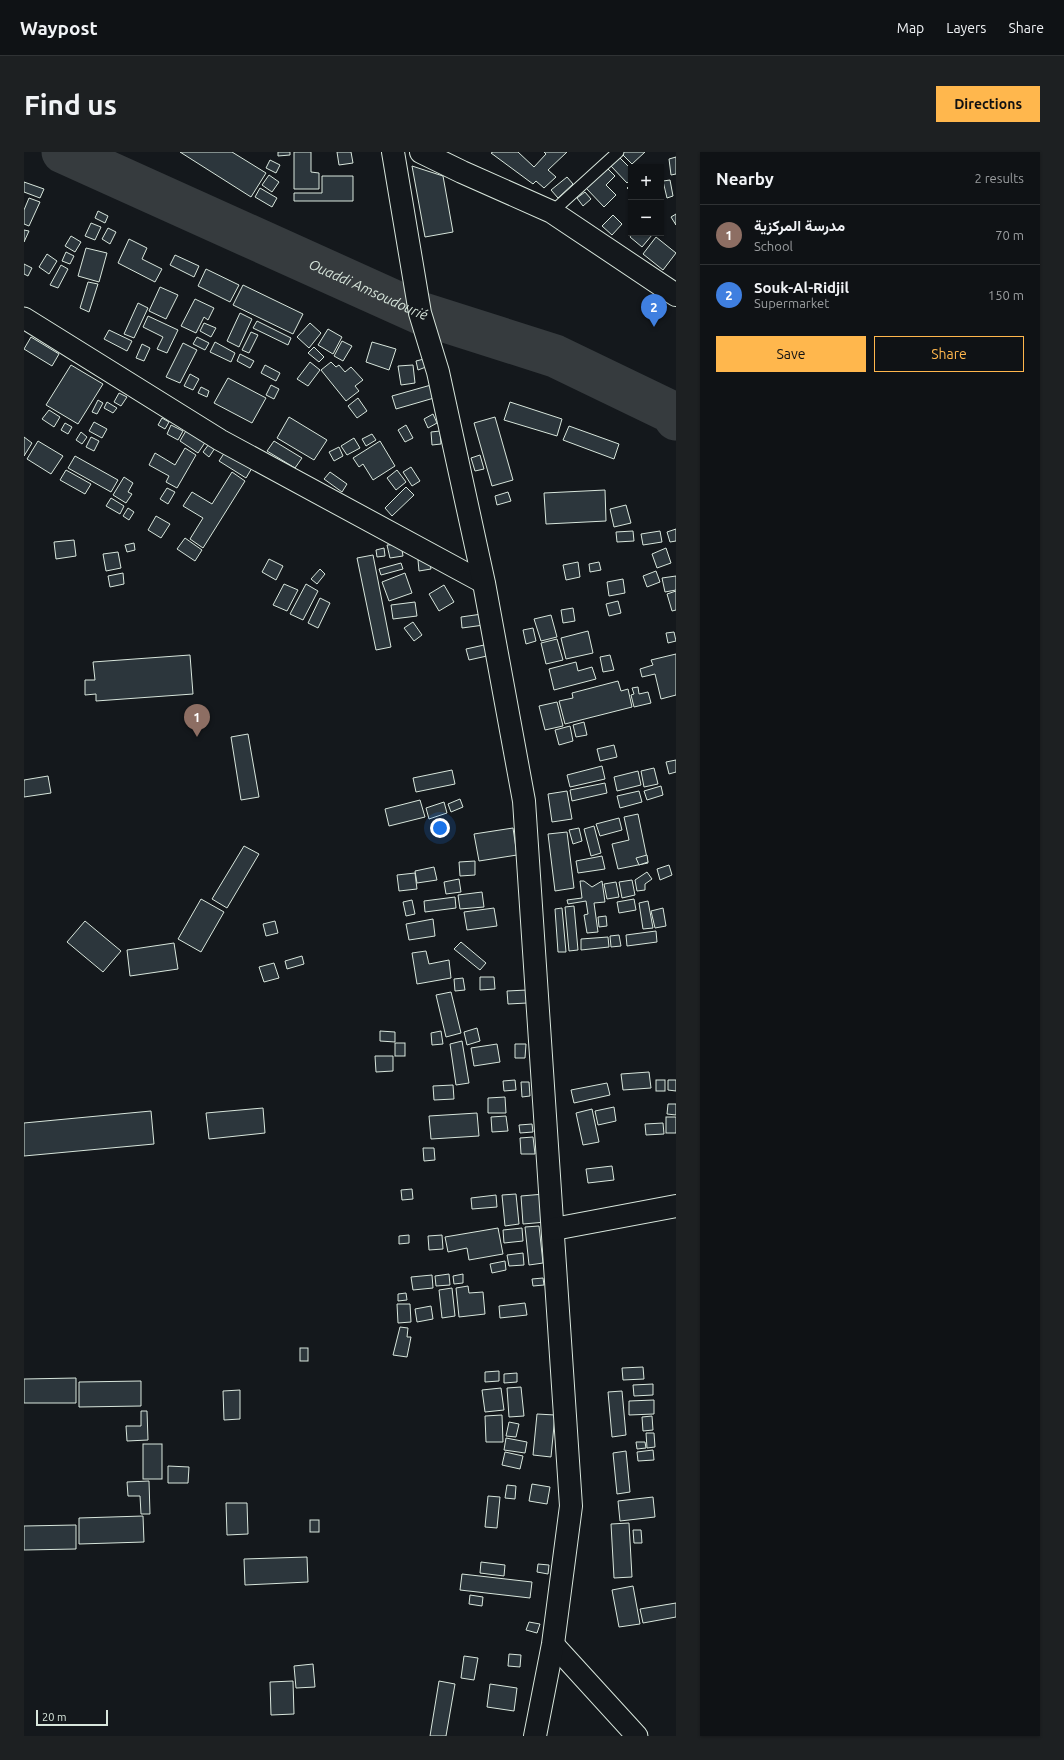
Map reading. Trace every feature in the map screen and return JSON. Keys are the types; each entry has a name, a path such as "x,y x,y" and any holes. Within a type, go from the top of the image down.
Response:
{"street":[{"path":"393,152 420,313 438,372 484,583 524,801 554,1230 570,1506 553,1644 535,1736"},
{"path":"421,152 552,212 676,294"},
{"path":"24,318 220,440 484,583"},
{"path":"554,1230 676,1206"},
{"path":"553,1644 637,1736"}],"lane":[{"path":"552,212 618,152"}],"building":[{"path":"180,152 232,152 266,173 251,197"},
{"path":"278,152 290,152 290,155 278,156"},
{"path":"294,152 311,152 311,172 319,173 319,189 294,189"},
{"path":"337,152 351,152 353,163 339,165"},
{"path":"518,152 534,167 546,154 544,152 567,152 548,170 556,177 544,188 536,181 533,184 491,153"},
{"path":"624,152 645,152 632,164 622,154"},
{"path":"619,157 628,166 627,183 611,166"},
{"path":"676,157 676,174 671,175 669,159"},
{"path":"270,160 280,165 276,173 266,168"},
{"path":"412,166 443,176 453,232 425,237"},
{"path":"607,168 615,176 606,185 616,195 604,207 586,188"},
{"path":"269,175 279,182 272,192 262,185"},
{"path":"322,176 353,176 353,201 294,201 294,193 322,193"},
{"path":"567,177 573,184 558,198 551,190"},
{"path":"670,180 673,196 667,198 664,181"},
{"path":"24,182 44,189 40,198 24,192"},
{"path":"260,188 277,198 272,207 255,197"},
{"path":"585,192 591,199 583,206 577,198"},
{"path":"29,198 40,202 29,226 24,224 24,210"},
{"path":"98,211 108,216 105,223 95,218"},
{"path":"676,214 676,225 671,217"},
{"path":"613,215 622,224 612,235 602,226"},
{"path":"91,223 101,227 95,240 85,236"},
{"path":"108,228 116,232 110,244 102,239"},
{"path":"24,230 29,231 24,242"},
{"path":"71,236 81,242 75,252 65,246"},
{"path":"631,236 651,236 642,247 630,237"},
{"path":"656,237 676,253 663,270 643,254"},
{"path":"129,239 147,248 142,259 162,269 155,282 118,263"},
{"path":"86,248 107,253 99,282 78,276"},
{"path":"66,252 74,256 70,264 62,261"},
{"path":"47,254 57,261 49,274 39,267"},
{"path":"175,255 199,266 194,277 170,265"},
{"path":"24,264 32,268 28,276 24,274"},
{"path":"61,265 68,269 58,288 50,285"},
{"path":"206,269 239,285 230,302 198,286"},
{"path":"88,282 98,284 89,312 80,308"},
{"path":"243,285 303,314 293,334 233,305"},
{"path":"160,287 178,295 166,319 149,311"},
{"path":"195,299 214,308 208,320 204,317 196,333 181,326"},
{"path":"138,303 148,308 134,338 124,334"},
{"path":"240,313 252,319 239,347 227,341"},
{"path":"148,316 178,330 167,353 157,349 163,337 143,327"},
{"path":"257,321 291,338 288,345 253,328"},
{"path":"204,323 216,328 211,337 200,331"},
{"path":"310,323 321,333 309,348 297,337"},
{"path":"328,329 342,337 333,354 318,345"},
{"path":"109,330 132,341 127,351 104,339"},
{"path":"251,332 258,335 249,353 242,350"},
{"path":"31,337 59,354 52,366 24,349"},
{"path":"197,337 209,343 205,350 193,344"},
{"path":"342,341 352,346 343,361 334,356"},
{"path":"215,342 235,353 231,362 210,352"},
{"path":"372,342 396,349 389,370 366,362"},
{"path":"183,343 197,350 180,383 166,377"},
{"path":"142,344 150,348 144,361 136,358"},
{"path":"314,347 324,357 319,362 308,353"},
{"path":"240,354 254,361 250,368 237,361"},
{"path":"424,359 426,367 418,370 416,361"},
{"path":"310,362 320,370 308,386 297,379"},
{"path":"331,362 336,367 339,365 345,372 351,367 363,380 355,386 359,391 346,401 321,370"},
{"path":"71,365 103,384 78,424 46,405"},
{"path":"265,365 280,373 276,381 261,373"},
{"path":"413,365 415,383 401,385 398,366"},
{"path":"190,374 199,379 193,390 184,386"},
{"path":"228,378 266,398 252,423 214,403"},
{"path":"271,385 279,389 274,399 266,395"},
{"path":"431,385 434,398 396,409 392,396"},
{"path":"201,387 209,391 207,397 198,393"},
{"path":"119,393 127,397 121,406 114,402"},
{"path":"358,398 367,411 357,418 348,406"},
{"path":"98,400 103,403 97,414 92,412"},
{"path":"107,402 117,408 113,413 104,408"},
{"path":"510,402 562,419 557,436 504,420"},
{"path":"49,410 60,417 54,427 42,419"},
{"path":"433,414 437,423 428,428 424,419"},
{"path":"289,417 327,440 314,460 277,438"},
{"path":"495,417 513,480 492,486 474,423"},
{"path":"162,418 169,422 165,429 158,425"},
{"path":"94,422 107,429 102,438 89,431"},
{"path":"65,423 72,427 68,434 61,430"},
{"path":"171,425 183,431 178,440 167,434"},
{"path":"406,425 413,438 405,442 398,430"},
{"path":"569,426 619,444 614,459 563,440"},
{"path":"187,429 206,441 198,453 180,441"},
{"path":"440,431 441,444 432,445 431,432"},
{"path":"81,432 87,437 82,444 76,440"},
{"path":"372,434 376,440 366,446 362,439"},
{"path":"24,437 32,443 24,456"},
{"path":"91,437 99,441 94,451 86,447"},
{"path":"354,438 360,448 347,455 341,446"},
{"path":"38,441 63,456 51,474 27,459"},
{"path":"274,441 302,458 295,468 267,451"},
{"path":"380,441 395,466 373,480 363,464 359,467 353,458"},
{"path":"209,444 215,448 209,457 203,452"},
{"path":"339,447 343,456 334,461 329,452"},
{"path":"185,448 196,455 177,488 166,482 169,476 149,465 155,453 175,465"},
{"path":"225,452 252,468 246,478 219,461"},
{"path":"480,455 484,469 475,471 471,458"},
{"path":"75,456 118,480 111,492 68,468"},
{"path":"411,467 420,481 412,486 403,472"},
{"path":"66,470 91,484 85,494 60,480"},
{"path":"397,470 406,482 396,490 387,478"},
{"path":"232,472 245,481 203,548 190,539 203,518 183,506 192,492 212,504"},
{"path":"330,472 347,484 342,492 324,479"},
{"path":"124,477 133,483 128,492 132,494 126,503 113,495"},
{"path":"406,487 414,495 392,516 385,508"},
{"path":"167,488 175,492 168,504 160,499"},
{"path":"605,490 606,521 546,524 544,493"},
{"path":"508,492 511,501 497,505 495,496"},
{"path":"111,498 124,506 120,514 106,506"},
{"path":"626,505 631,523 614,527 610,509"},
{"path":"128,508 134,512 129,520 123,516"},
{"path":"156,516 170,524 161,538 148,530"},
{"path":"676,529 676,541 670,542 667,532"},
{"path":"633,531 634,541 617,542 616,532"},
{"path":"660,531 662,542 643,545 641,534"},
{"path":"185,538 202,550 195,561 177,549"},
{"path":"74,540 76,556 56,559 54,542"},
{"path":"134,543 135,550 127,552 125,545"},
{"path":"401,544 403,556 390,558 387,545"},
{"path":"384,548 385,556 377,557 376,550"},
{"path":"666,548 671,563 657,568 652,554"},
{"path":"118,552 121,568 106,571 103,554"},
{"path":"373,555 391,647 376,650 357,558"},
{"path":"429,558 431,569 419,571 418,560"},
{"path":"269,559 283,566 276,580 262,572"},
{"path":"578,562 580,577 566,580 563,565"},
{"path":"599,562 601,570 590,572 589,564"},
{"path":"401,563 403,569 381,575 379,569"},
{"path":"320,569 325,574 317,584 311,579"},
{"path":"656,571 660,582 647,587 643,576"},
{"path":"123,573 124,584 110,587 108,576"},
{"path":"405,573 412,593 389,601 382,582"},
{"path":"676,576 676,590 665,592 662,578"},
{"path":"623,579 625,593 609,596 607,582"},
{"path":"284,584 298,590 287,611 273,605"},
{"path":"306,584 318,591 303,620 290,614"},
{"path":"444,585 454,602 439,611 429,594"},
{"path":"676,591 676,610 672,611 667,594"},
{"path":"320,598 330,603 318,628 308,623"},
{"path":"618,601 621,613 609,616 606,604"},
{"path":"415,602 417,616 393,619 391,605"},
{"path":"573,608 575,621 563,623 561,610"},
{"path":"482,614 484,625 462,628 461,617"},
{"path":"551,615 557,637 541,641 534,619"},
{"path":"413,622 422,635 414,641 404,628"},
{"path":"533,628 536,641 526,644 523,630"},
{"path":"588,631 593,653 566,659 561,638"},
{"path":"674,632 676,641 668,643 666,633"},
{"path":"557,639 563,660 546,664 541,643"},
{"path":"484,645 487,656 469,660 466,649"},
{"path":"676,654 676,695 661,699 655,674 642,677 640,669 653,665 651,660"},
{"path":"190,655 193,694 96,701 96,694 85,695 85,680 95,680 93,662"},
{"path":"610,655 614,670 603,672 600,657"},
{"path":"576,662 578,671 592,667 596,679 554,690 549,669"},
{"path":"618,681 621,691 628,689 632,707 565,724 559,701 573,698 572,693"},
{"path":"638,687 639,694 648,692 651,703 634,707 631,695 634,694 632,688"},
{"path":"557,702 563,726 545,730 539,706"},
{"path":"584,722 587,735 576,737 573,725"},
{"path":"570,726 573,741 559,745 555,730"},
{"path":"248,734 259,797 241,800 231,737"},
{"path":"614,745 617,757 600,761 597,749"},
{"path":"676,760 676,772 669,774 666,762"},
{"path":"602,766 605,779 570,787 567,775"},
{"path":"654,768 658,784 644,787 641,771"},
{"path":"452,770 455,784 416,792 413,778"},
{"path":"638,771 641,785 617,791 614,777"},
{"path":"48,776 51,793 24,797 24,780"},
{"path":"605,783 607,793 572,801 570,790"},
{"path":"661,786 663,795 647,800 644,791"},
{"path":"567,791 572,819 552,822 548,794"},
{"path":"639,791 642,802 620,808 617,796"},
{"path":"460,799 463,807 451,812 448,804"},
{"path":"420,800 425,817 389,826 385,809"},
{"path":"444,802 447,813 429,819 426,808"},
{"path":"638,814 648,863 618,869 612,844 629,840 624,817"},
{"path":"619,818 622,830 600,836 596,824"},
{"path":"594,826 601,853 591,856 584,829"},
{"path":"513,828 517,855 479,861 474,834"},
{"path":"579,828 582,841 573,844 569,830"},
{"path":"567,832 574,888 555,891 548,834"},
{"path":"244,846 259,854 227,908 212,899"},
{"path":"647,855 648,862 639,865 636,858"},
{"path":"602,856 605,869 578,873 576,861"},
{"path":"475,861 475,875 460,876 459,862"},
{"path":"669,865 672,875 660,880 657,869"},
{"path":"434,867 437,880 417,883 415,871"},
{"path":"647,872 652,879 645,884 645,890 637,891 635,880"},
{"path":"415,873 417,889 399,891 397,875"},
{"path":"459,879 461,892 446,894 444,882"},
{"path":"632,880 635,895 622,898 619,882"},
{"path":"580,881 584,881 592,887 602,881 605,902 594,903 598,932 587,933 584,915 588,914 586,901 568,904 567,900 582,898"},
{"path":"616,882 619,897 607,899 604,884"},
{"path":"482,892 484,907 460,909 458,895"},
{"path":"455,897 456,908 425,912 424,901"},
{"path":"201,899 224,912 201,952 178,939"},
{"path":"634,899 636,910 619,913 617,902"},
{"path":"412,900 415,914 406,916 403,902"},
{"path":"648,901 653,928 643,929 639,903"},
{"path":"574,906 578,950 569,951 565,907"},
{"path":"494,908 497,926 467,930 464,912"},
{"path":"562,908 566,952 558,952 555,909"},
{"path":"663,908 666,926 655,928 651,911"},
{"path":"606,916 607,926 599,927 598,917"},
{"path":"433,919 435,936 409,940 406,924"},
{"path":"85,921 121,951 103,972 67,942"},
{"path":"275,921 278,933 266,936 263,924"},
{"path":"656,931 657,942 627,946 626,935"},
{"path":"619,935 621,946 611,947 610,936"},
{"path":"608,937 609,947 581,950 581,939"},
{"path":"461,942 486,963 480,970 454,949"},
{"path":"174,943 178,969 130,976 127,950"},
{"path":"426,951 429,964 449,960 451,978 417,984 412,953"},
{"path":"302,956 304,964 287,969 285,961"},
{"path":"274,963 279,978 264,982 259,967"},
{"path":"480,977 494,977 495,989 480,990"},
{"path":"463,978 465,990 455,991 454,979"},
{"path":"527,990 527,1003 508,1004 507,991"},
{"path":"451,992 461,1033 446,1037 436,995"},
{"path":"477,1028 480,1041 467,1045 464,1032"},
{"path":"380,1031 395,1032 395,1042 380,1041"},
{"path":"441,1031 443,1044 432,1045 431,1033"},
{"path":"462,1041 469,1083 456,1085 450,1044"},
{"path":"395,1043 405,1043 405,1056 395,1056"},
{"path":"497,1044 500,1062 474,1066 471,1048"},
{"path":"515,1044 526,1044 525,1058 515,1058"},
{"path":"375,1056 393,1056 393,1071 376,1072"},
{"path":"649,1072 651,1088 623,1090 621,1074"},
{"path":"515,1080 516,1090 504,1091 503,1081"},
{"path":"656,1080 665,1080 665,1091 656,1091"},
{"path":"668,1080 676,1080 676,1091 668,1090"},
{"path":"521,1082 529,1082 530,1096 522,1097"},
{"path":"607,1083 610,1095 574,1103 571,1090"},
{"path":"453,1085 454,1099 434,1100 433,1086"},
{"path":"505,1097 506,1113 488,1113 488,1098"},
{"path":"668,1104 676,1104 676,1115 667,1114"},
{"path":"614,1107 616,1121 598,1125 595,1111"},
{"path":"263,1108 265,1133 209,1139 206,1113"},
{"path":"592,1109 599,1142 583,1145 576,1113"},
{"path":"151,1111 154,1144 24,1156 24,1123"},
{"path":"477,1113 479,1136 431,1139 429,1116"},
{"path":"506,1116 508,1131 492,1132 491,1117"},
{"path":"666,1117 676,1117 676,1133 666,1133"},
{"path":"663,1123 664,1134 646,1135 645,1124"},
{"path":"532,1124 533,1132 520,1133 519,1125"},
{"path":"533,1137 535,1154 521,1154 520,1138"},
{"path":"423,1148 434,1148 435,1160 424,1161"},
{"path":"612,1166 614,1180 588,1183 586,1169"},
{"path":"412,1189 413,1199 402,1200 401,1190"},
{"path":"516,1194 519,1224 505,1226 502,1195"},
{"path":"544,1194 546,1222 523,1224 521,1196"},
{"path":"496,1195 497,1207 472,1209 471,1198"},
{"path":"539,1226 543,1263 529,1265 525,1227"},
{"path":"498,1228 503,1254 469,1260 467,1248 448,1252 445,1237"},
{"path":"522,1228 523,1241 504,1243 503,1230"},
{"path":"409,1235 409,1243 399,1244 399,1236"},
{"path":"442,1235 443,1249 429,1250 428,1236"},
{"path":"523,1253 524,1265 509,1266 507,1255"},
{"path":"505,1261 506,1270 492,1273 490,1264"},
{"path":"449,1274 450,1285 436,1286 435,1276"},
{"path":"463,1274 463,1283 454,1284 453,1276"},
{"path":"432,1275 433,1288 413,1290 411,1277"},
{"path":"543,1278 544,1285 533,1286 532,1279"},
{"path":"468,1286 469,1293 483,1292 485,1314 459,1317 456,1288"},
{"path":"452,1288 455,1316 442,1318 439,1290"},
{"path":"406,1293 407,1300 398,1301 398,1294"},
{"path":"525,1303 527,1315 500,1318 499,1306"},
{"path":"397,1304 410,1304 411,1322 398,1323"},
{"path":"431,1306 433,1319 417,1322 415,1309"},
{"path":"400,1327 408,1328 407,1337 411,1337 407,1357 393,1355"},
{"path":"300,1348 308,1348 308,1361 300,1361"},
{"path":"643,1367 644,1379 623,1380 622,1368"},
{"path":"499,1371 499,1381 485,1382 485,1372"},
{"path":"517,1373 517,1382 504,1383 504,1374"},
{"path":"76,1378 76,1403 24,1403 24,1379"},
{"path":"141,1381 141,1406 79,1407 79,1382"},
{"path":"653,1384 653,1395 634,1396 633,1385"},
{"path":"521,1387 524,1416 509,1417 507,1388"},
{"path":"501,1388 504,1410 485,1412 482,1390"},
{"path":"240,1390 240,1419 224,1420 223,1391"},
{"path":"622,1391 626,1435 612,1437 608,1392"},
{"path":"654,1400 654,1414 629,1415 629,1401"},
{"path":"141,1411 147,1411 148,1440 127,1441 126,1426 141,1426"},
{"path":"537,1414 555,1415 551,1457 533,1455"},
{"path":"502,1415 503,1442 486,1442 485,1416"},
{"path":"652,1416 653,1430 643,1431 642,1417"},
{"path":"509,1422 519,1424 516,1437 506,1436"},
{"path":"646,1433 654,1433 655,1447 647,1448"},
{"path":"506,1438 527,1442 525,1453 504,1450"},
{"path":"636,1442 645,1442 646,1448 637,1449"},
{"path":"143,1444 162,1444 162,1479 143,1479"},
{"path":"653,1450 654,1460 638,1461 637,1452"},
{"path":"626,1451 630,1492 617,1494 613,1453"},
{"path":"505,1452 523,1456 520,1469 502,1465"},
{"path":"168,1466 189,1467 188,1483 168,1483"},
{"path":"149,1481 150,1514 141,1514 140,1496 128,1496 127,1482"},
{"path":"532,1484 550,1487 547,1504 529,1501"},
{"path":"507,1485 516,1486 515,1499 505,1498"},
{"path":"488,1496 500,1497 497,1528 485,1527"},
{"path":"653,1497 655,1517 620,1521 618,1501"},
{"path":"226,1503 247,1503 248,1534 227,1535"},
{"path":"143,1516 144,1542 79,1544 79,1518"},
{"path":"310,1520 319,1520 319,1532 310,1532"},
{"path":"629,1523 632,1577 614,1578 611,1524"},
{"path":"76,1525 76,1549 24,1550 24,1526"},
{"path":"633,1530 641,1530 642,1543 634,1543"},
{"path":"307,1557 308,1582 245,1585 244,1559"},
{"path":"481,1562 505,1565 504,1576 480,1573"},
{"path":"538,1564 549,1565 548,1574 537,1572"},
{"path":"462,1574 532,1582 530,1598 460,1590"},
{"path":"633,1586 640,1624 619,1627 612,1590"},
{"path":"470,1595 483,1597 482,1606 469,1604"},
{"path":"676,1603 676,1617 643,1623 640,1609"},
{"path":"529,1622 540,1624 537,1633 526,1630"},
{"path":"509,1654 521,1655 520,1667 508,1666"},
{"path":"464,1656 478,1658 474,1680 461,1678"},
{"path":"313,1664 315,1687 296,1688 294,1666"},
{"path":"293,1681 294,1714 271,1715 270,1682"},
{"path":"439,1681 455,1684 446,1736 430,1736"},
{"path":"490,1684 517,1688 514,1711 487,1707"}],"waterway":[{"name":"Ouaddi Amsoudourié","path":"63,152 420,313 555,356 671,412 676,419"}],"place":[{"name":"Souk-Al-Ridjil","path":"654,327"},
{"name":"مدرسة المركزية","path":"197,737"}]}
